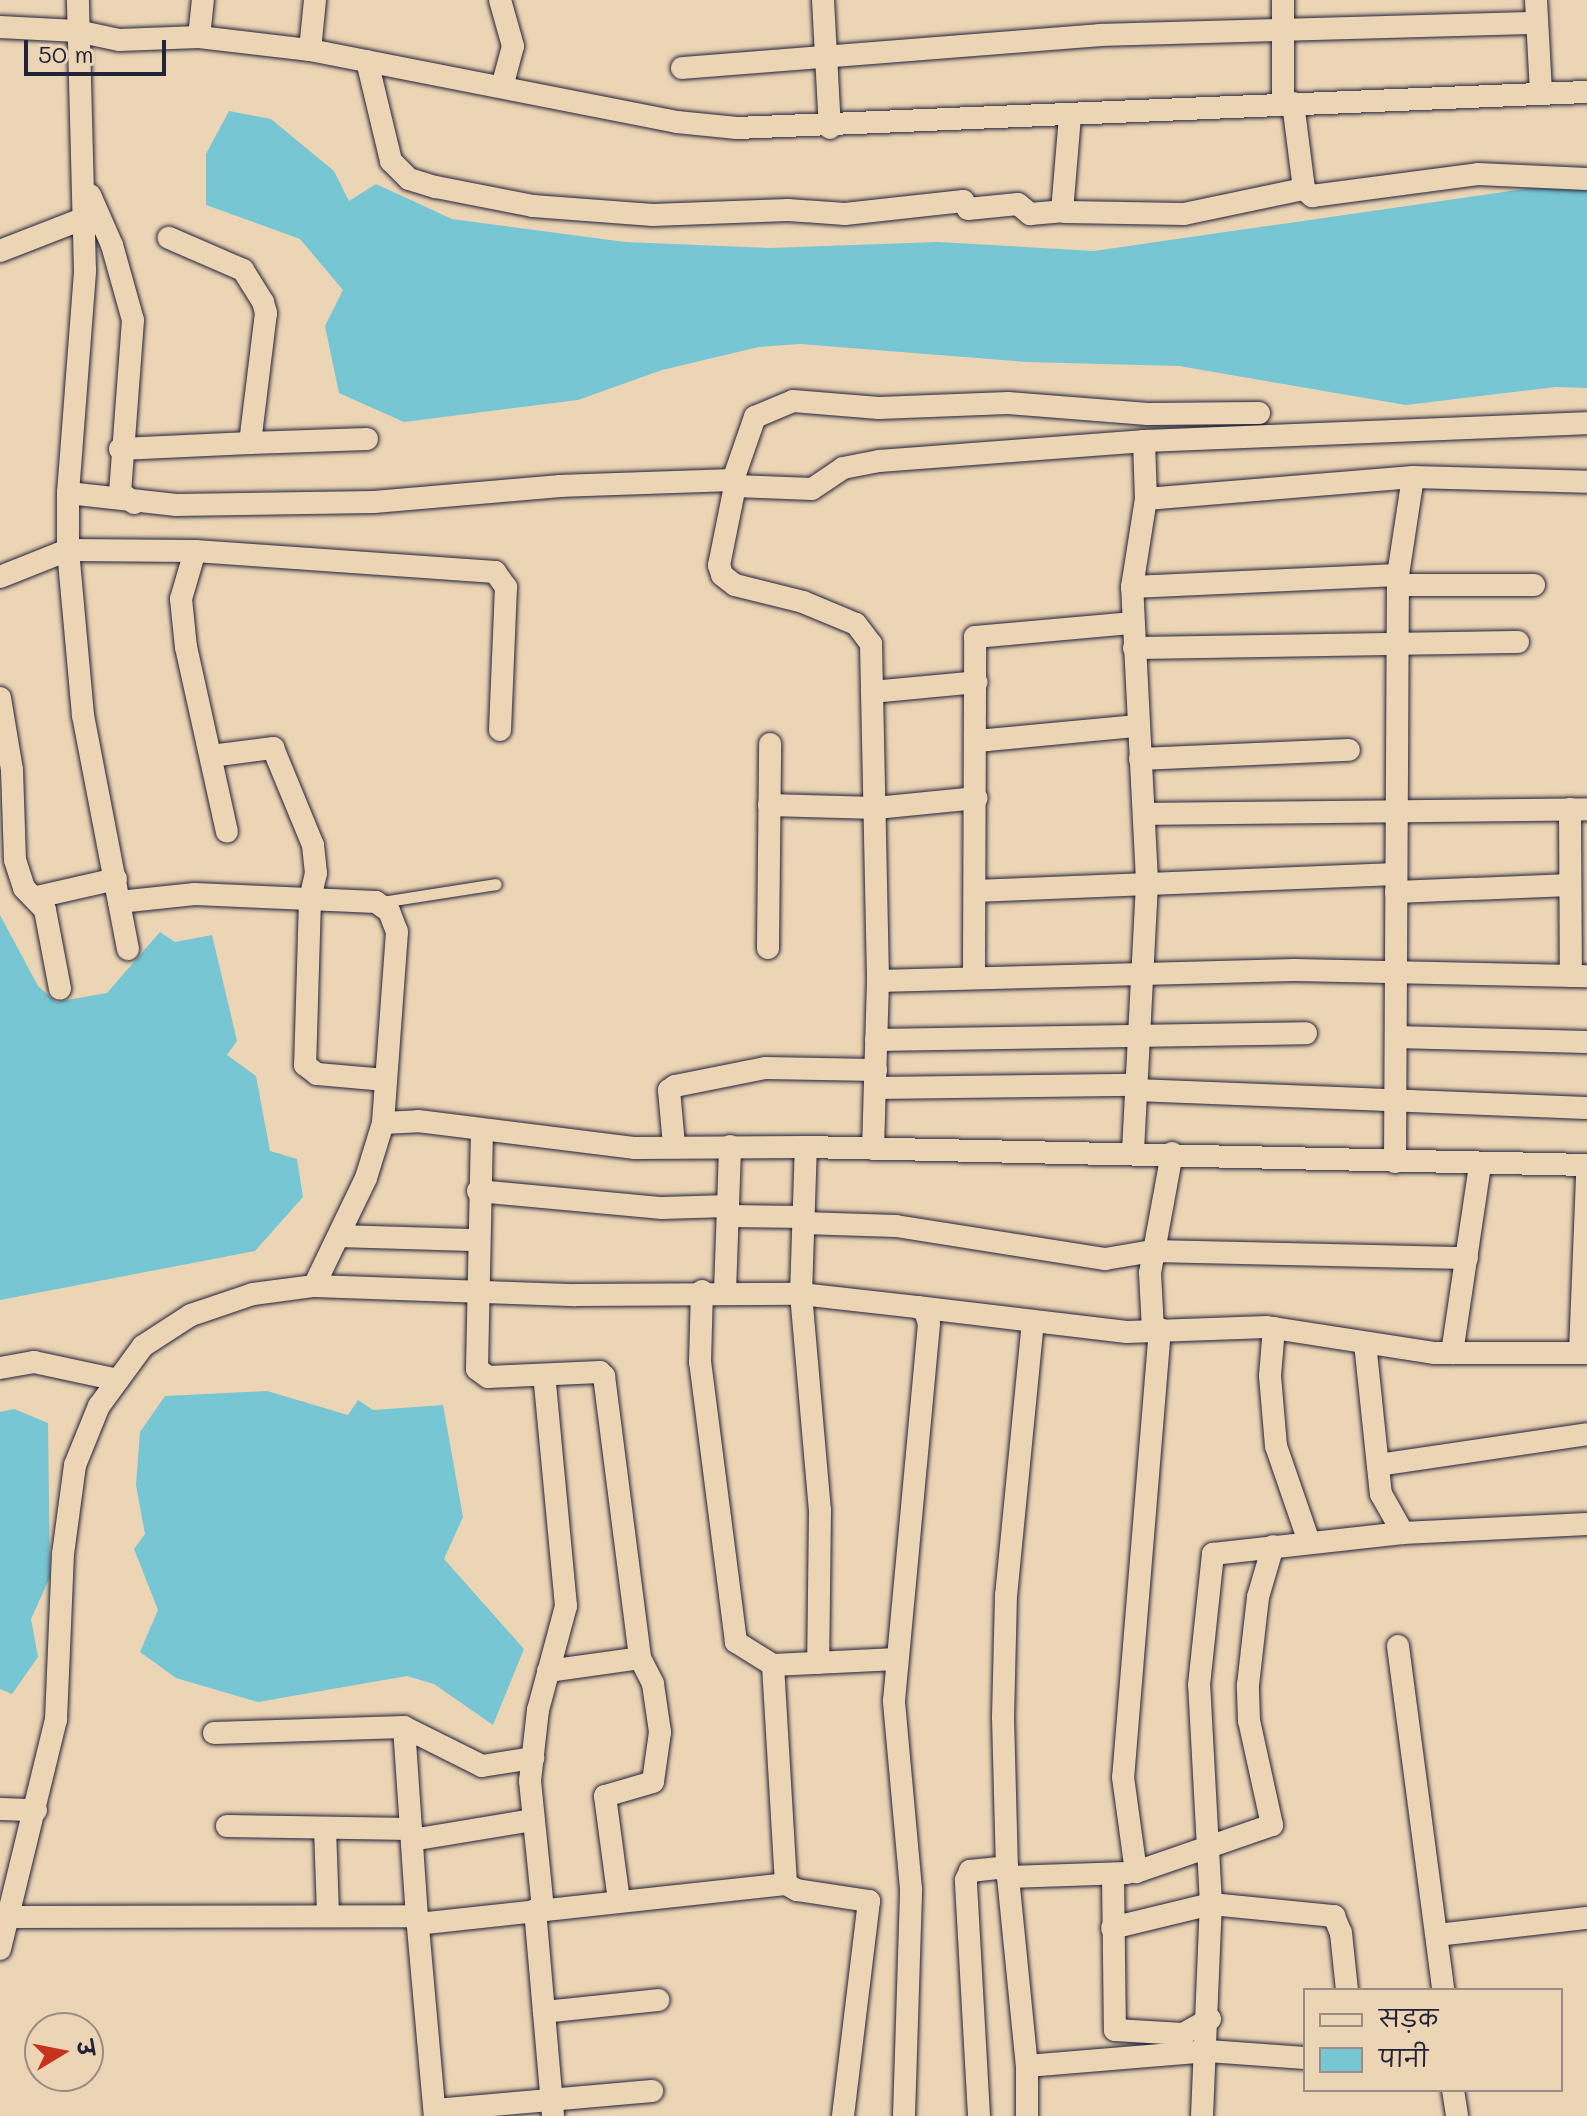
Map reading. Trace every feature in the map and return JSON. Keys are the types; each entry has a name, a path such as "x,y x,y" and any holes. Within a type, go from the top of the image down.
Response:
{"street":[{"path":"78,0 85,218 68,493 68,550 83,715 128,949"},
{"path":"199,37 203,0"},
{"path":"310,50 315,0"},
{"path":"500,0 513,46 503,84"},
{"path":"823,0 830,128"},
{"path":"1283,0 1281,29 1288,103 1304,189 1312,196 1478,174 1587,179"},
{"path":"1536,0 1541,93"},
{"path":"682,68 1100,35 1537,23"},
{"path":"0,27 77,31 119,40 199,37 310,50 503,84 677,122 737,128 830,128 1288,103 1587,92"},
{"path":"367,61 391,161 409,179 533,206 653,215 788,210 845,214 963,201 968,209 1018,204 1030,214 1062,211 1118,217 1184,214 1304,189"},
{"path":"1062,211 1070,116"},
{"path":"82,172 112,245 133,320 120,449 120,492 134,503"},
{"path":"0,251 85,218"},
{"path":"169,238 243,270 263,302 266,313 250,443"},
{"path":"873,1149 878,981 871,644 856,624 803,602 735,585 722,575 719,565 734,483 755,417 793,401 879,408 1008,403 1148,414 1259,413"},
{"path":"68,493 134,503 374,502 560,486 734,483 812,489 851,465 1144,441 1587,423"},
{"path":"120,449 367,439"},
{"path":"1133,1151 1147,881 1146,814 1137,726 1132,587 1146,499 1144,441"},
{"path":"1146,499 1413,477 1587,482"},
{"path":"1395,1162 1398,580 1413,477"},
{"path":"0,577 68,550 195,551 495,572 506,587 500,730"},
{"path":"195,551 181,599 227,832"},
{"path":"1132,587 1398,580 1534,585"},
{"path":"974,976 977,633 1133,623"},
{"path":"1134,648 1399,641 1518,642"},
{"path":"872,692 977,682"},
{"path":"0,698 12,770 15,860 24,888 37,897 45,910 60,989"},
{"path":"977,741 1137,726"},
{"path":"768,948 770,744"},
{"path":"211,756 269,747 275,751 313,845 316,873 310,900 305,1065 317,1074 386,1080"},
{"path":"1140,759 1349,750"},
{"path":"769,805 876,808 977,798"},
{"path":"878,981 974,976 1294,970 1396,975 1579,976 1570,885 1578,809 1146,814"},
{"path":"37,897 116,879"},
{"path":"975,891 1147,881 1570,885"},
{"path":"119,902 195,894 376,902 389,911 397,932 383,1123 340,1236 314,1286"},
{"path":"876,1040 1306,1033"},
{"path":"1396,1037 1587,1042"},
{"path":"674,1145 669,1090 675,1086 765,1068 875,1079 1136,1087 1587,1108"},
{"path":"383,1123 482,1130 635,1148 674,1145 1133,1151 1480,1165 1587,1165"},
{"path":"482,1130 475,1291 481,1375 600,1372 604,1376 640,1658 653,1684 660,1732 653,1782 605,1796 619,1901"},
{"path":"725,1292 730,1146"},
{"path":"806,1147 801,1294 820,1510 818,1663"},
{"path":"1172,1153 1153,1251 1156,1329 1146,1544 1127,1691 1123,1763 1125,1873 1112,1928 1115,2030 1183,2034 1210,2019"},
{"path":"1452,1353 1480,1165"},
{"path":"0,1949 56,1720 63,1554 75,1465 99,1406 143,1346 191,1315 253,1294 314,1286 576,1295 702,1291 801,1294 1127,1332 1274,1328 1452,1353 1584,1352 1587,1174"},
{"path":"478,1191 896,1226 1082,1257 1153,1251 1467,1258"},
{"path":"340,1236 477,1240"},
{"path":"702,1291 700,1362 736,1642 773,1665 897,1659"},
{"path":"904,2116 911,1889 894,1701 929,1324 925,1311 917,1307"},
{"path":"1027,2116 1027,2066 1008,1872 1003,1717 1006,1595 1033,1321"},
{"path":"1274,1328 1270,1376 1276,1446 1309,1542"},
{"path":"1365,1343 1381,1494 1403,1533"},
{"path":"0,1368 34,1362 118,1380"},
{"path":"544,1375 566,1606 548,1671 533,1758 533,1820 553,2108"},
{"path":"1378,1465 1587,1434"},
{"path":"1207,2115 1210,1844 1199,1685 1211,1556 1273,1546 1403,1533 1587,1524"},
{"path":"979,2116 966,1880 970,1871 1125,1873 1210,1844 1227,1843 1272,1825 1249,1720 1248,1685 1258,1597 1273,1546"},
{"path":"1398,1646 1443,1988"},
{"path":"548,1671 640,1658"},
{"path":"773,1665 786,1884"},
{"path":"214,1733 404,1727 482,1766 533,1758"},
{"path":"404,1727 417,1920 435,2113 553,2108 652,2091"},
{"path":"0,1809 36,1810"},
{"path":"227,1826 411,1834 533,1820"},
{"path":"325,1828 328,1916"},
{"path":"8,1917 328,1916 417,1920 786,1884 797,1890 869,1901 843,2116"},
{"path":"1112,1928 1211,1904 1334,1916 1341,1933 1347,1988"},
{"path":"1437,1935 1587,1918"},
{"path":"544,2012 658,2000"},
{"path":"1027,2066 1208,2051 1303,2058"},
{"path":"1453,2092 1457,2116"}],"lane":[{"path":"376,902 496,884"}],"water":[{"path":"229,111 271,119 334,171 349,201 376,184 452,219 625,242 770,248 938,242 1094,251 1587,180 1587,388 1556,387 1406,405 1179,366 1026,362 800,344 759,347 662,370 578,400 404,422 339,393 325,326 343,290 300,239 206,205 206,154"},
{"path":"0,915 38,986 56,1002 107,993 160,932 175,942 212,935 237,1041 227,1055 256,1076 270,1151 297,1159 303,1197 255,1251 0,1300"},
{"path":"267,1391 348,1415 358,1400 373,1410 443,1405 463,1517 444,1559 524,1649 493,1725 434,1684 407,1676 258,1702 176,1678 140,1652 158,1610 134,1549 145,1534 136,1485 140,1432 165,1396"},
{"path":"14,1409 48,1423 50,1577 31,1619 38,1657 12,1694 0,1689 0,1412"}]}
